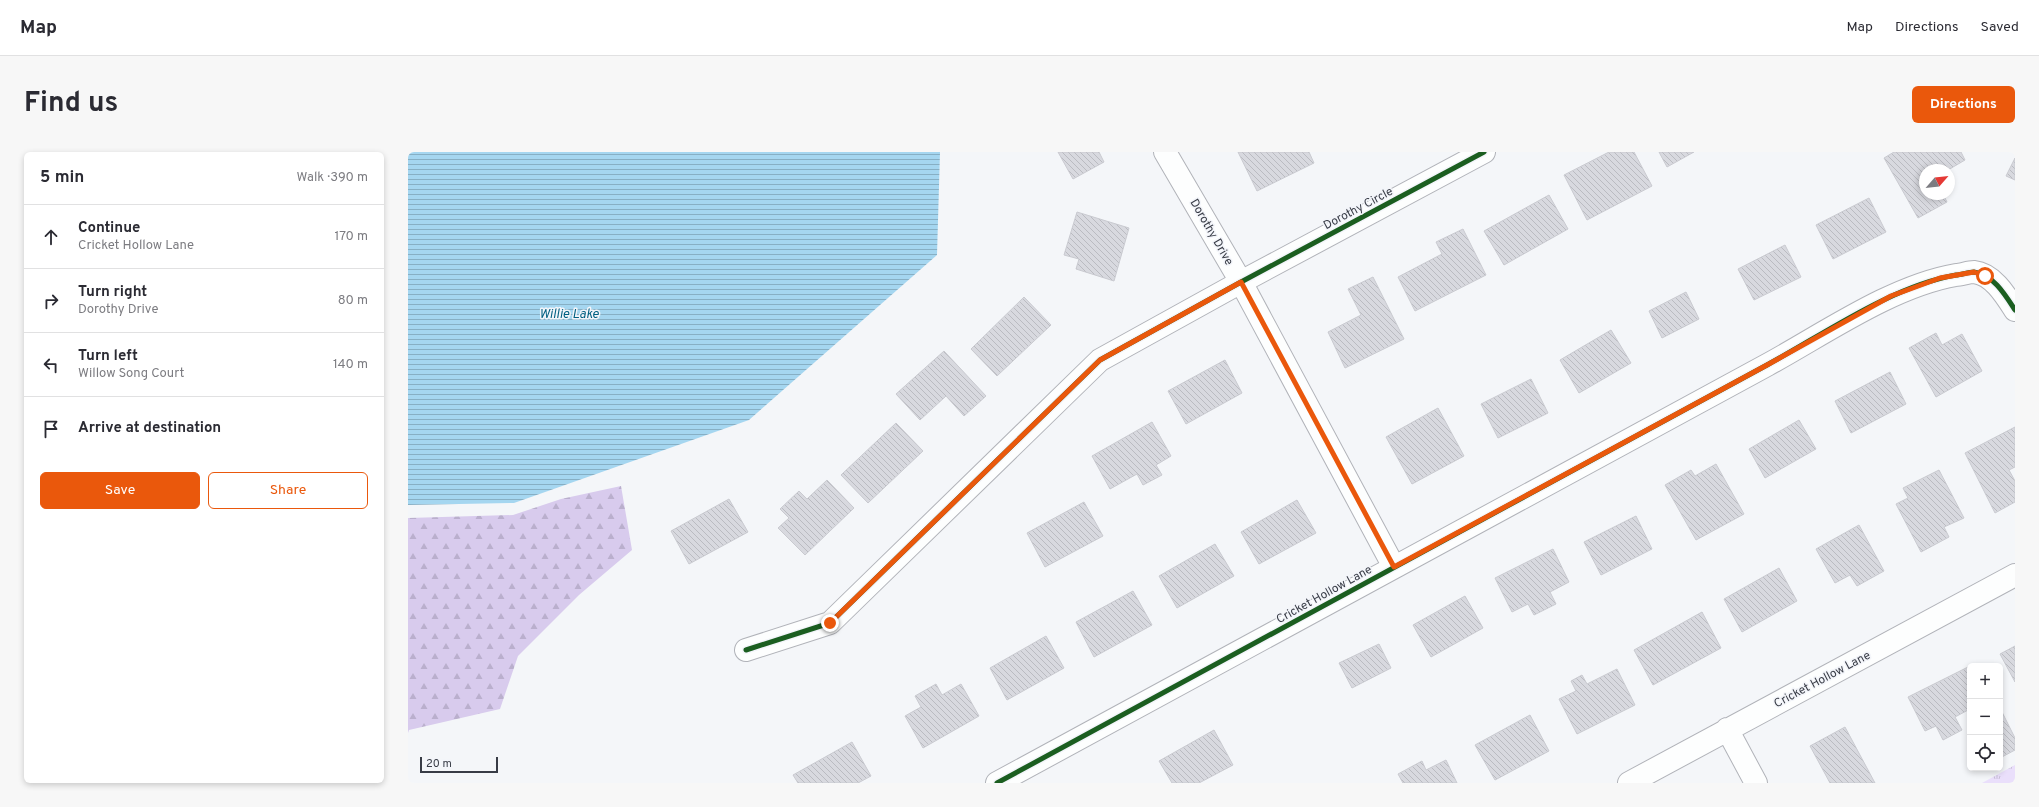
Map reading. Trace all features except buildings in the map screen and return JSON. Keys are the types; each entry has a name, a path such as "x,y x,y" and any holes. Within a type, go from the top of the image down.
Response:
{"street":[{"name":"Dorothy Drive","path":"1165,152 1241,282 1394,567"},
{"name":"Dorothy Circle","path":"746,650 830,623 1100,360 1241,282 1484,152"},
{"name":"Cricket Hollow Lane","path":"997,783 1760,369 1891,296 1940,278 1974,272 1985,276 2000,288 2015,310"},
{"name":"Cricket Hollow Lane","path":"1629,783 2015,575"},
{"path":"1727,729 1756,783"}],"green space":[{"path":"621,486 632,550 579,595 518,656 500,709 409,730 408,733 408,518 513,515 561,499"},
{"path":"2015,765 2015,783 1982,783"}],"water":[{"name":"Willie Lake","path":"408,152 940,152 937,255 749,420 514,503 408,505"}],"cycle path":[{"path":"746,650 830,623 1100,360 1241,282 1484,152"},
{"path":"997,783 1767,365 1859,312 1883,300 1907,289 1932,281 1974,272 1993,281 2003,292 2015,310"}],"route":[{"path":"830,623 1100,360 1241,282 1394,567 1767,365 1891,296 1940,278 1974,272 1985,276"}]}
